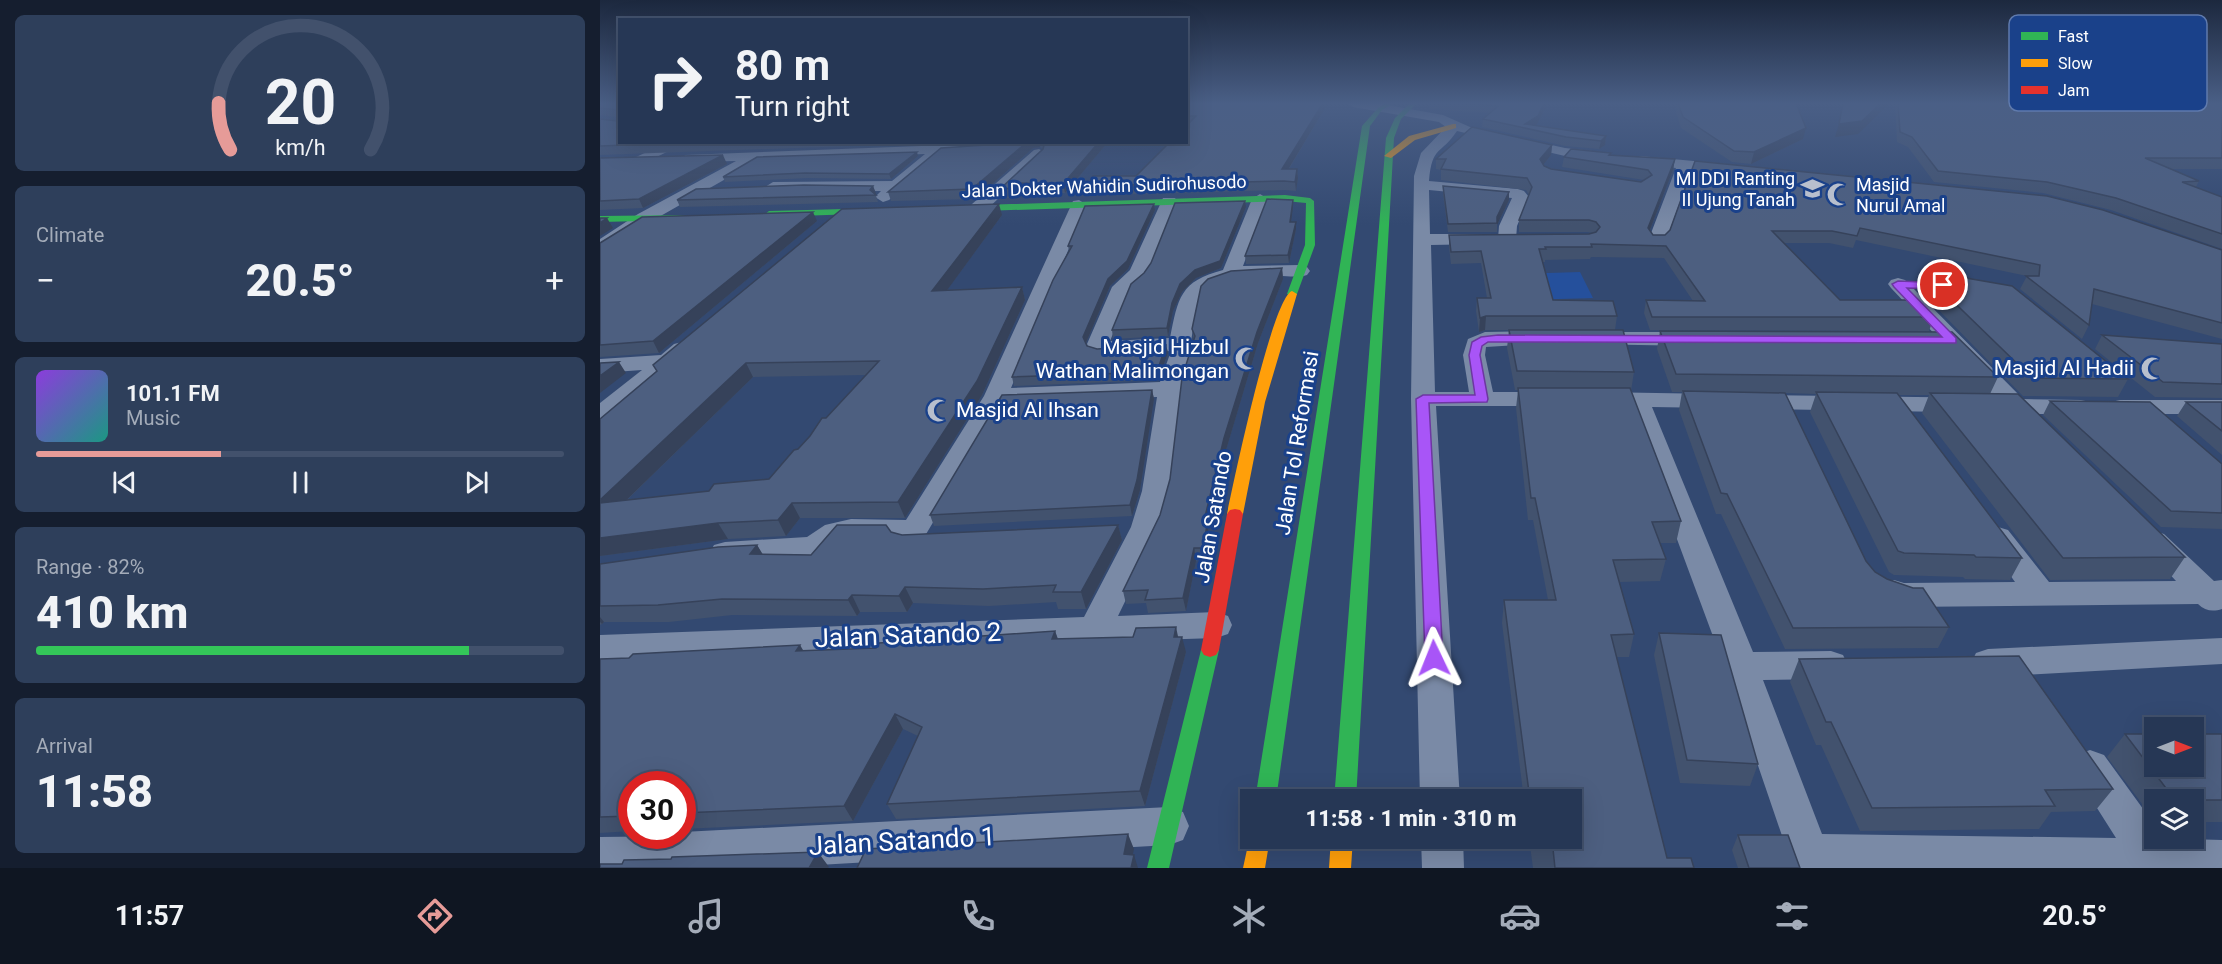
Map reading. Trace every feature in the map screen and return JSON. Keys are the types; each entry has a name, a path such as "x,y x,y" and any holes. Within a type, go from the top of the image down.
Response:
{"main road":[{"name":"Jalan Tol Reformasi","path":"1267,789 1363,144"},
{"path":"1346,789 1390,144"},
{"path":"1388,156 1405,144"},
{"name":"Jalan Dokter Wahidin Sudirohusodo","path":"945,209 1285,198"},
{"name":"Jalan Satando","path":"1158,868 1216,625 1245,451 1274,344 1310,245 1310,201 1285,198"},
{"path":"760,215 900,211"},
{"path":"600,219 702,216"},
{"path":"1254,868 1257,849"},
{"path":"1340,868 1341,849"}],"street":[{"path":"600,180 677,144"},
{"path":"600,247 644,218 777,144"},
{"path":"1438,144 1431,147 1426,156 1421,185 1421,240 1423,399 1440,789"},
{"path":"1528,144 1565,152 1743,171"},
{"path":"864,212 940,148"},
{"path":"611,161 983,148"},
{"path":"1554,164 1565,152"},
{"path":"978,208 1039,153"},
{"path":"1657,241 1685,165"},
{"path":"916,168 943,169"},
{"path":"1421,185 1518,194 1521,197 1508,226 1508,239"},
{"path":"758,188 895,186"},
{"path":"695,190 727,189"},
{"path":"1231,273 1260,199"},
{"path":"1094,630 1146,527 1156,491 1170,388 1184,346 1180,344 1099,348 1098,344 1122,287 1140,270 1168,201"},
{"path":"912,535 996,396 1079,205"},
{"path":"817,234 842,212"},
{"path":"1421,240 1529,239"},
{"path":"1180,344 1190,297 1195,290 1231,273 1300,271"},
{"path":"1933,285 1898,284 1940,340 2041,430"},
{"path":"600,415 701,333"},
{"path":"1482,399 1474,355 1476,344 1485,339 1713,339"},
{"path":"600,366 666,361"},
{"path":"2124,386 2173,429"},
{"path":"996,396 1170,388"},
{"path":"1423,399 1637,399 1899,405 2222,407"},
{"path":"1637,399 1742,666 1812,861 2222,861"},
{"path":"1790,403 1805,435"},
{"path":"1899,405 1920,433"},
{"path":"1984,518 2041,594"},
{"path":"1111,529 1146,527"},
{"path":"2140,528 2217,597"},
{"path":"701,555 728,551 811,547 819,545 833,532 845,530 945,538"},
{"path":"1870,571 1875,581 1884,588 1904,595 2041,594 2217,597"},
{"name":"Jalan Satando 2","path":"600,648 811,638 1216,625"},
{"path":"1955,664 2026,676 2222,651"},
{"path":"1742,666 1860,665"},
{"path":"2069,737 2155,860"},
{"name":"Jalan Satando 1","path":"600,857 1168,826"},
{"path":"1442,849 1443,868"}],"shaded area":[{"path":"1580,272 1593,298 1490,301 1483,275"}],"building":[{"path":"600,144 653,144 600,146"},
{"path":"1025,144 972,189 888,192 941,148"},
{"path":"1044,144 1097,144 1063,184 1017,183 1013,188 1000,189 1043,149"},
{"path":"1168,144 1298,144 1282,169 1297,169 1295,182 1088,186 1093,176 1136,176"},
{"path":"1453,144 1545,144 1552,145 1540,159 1544,166 1551,169 1641,182 1652,175 1648,170 1564,157 1571,149 1611,153 1609,155 1675,159 1648,228 1653,235 1665,235 1670,230 1695,161 2047,196 2103,210 2222,250 2222,323 2094,289 2089,325 2026,276 2039,276 2040,265 1860,228 1857,236 1832,231 1772,231 1840,300 1918,300 1934,317 1652,317 1646,300 1705,301 1666,246 1591,244 1592,247 1539,249 1553,300 1613,301 1617,316 1486,316 1480,318 1477,298 1491,298 1481,251 1451,252 1449,235 1589,234 1596,232 1600,227 1596,222 1589,220 1519,220 1532,187 1527,178 1441,169 1446,159 1436,159"},
{"path":"1723,144 1772,144 1754,152 1734,151"},
{"path":"1917,144 2222,144 2222,158 2145,158 2199,181 2182,182 2222,197 2222,234 2116,198 2047,182 1938,171"},
{"path":"917,152 889,174 805,173 723,177 757,157"},
{"path":"723,155 639,199 600,201 600,158"},
{"path":"804,185 873,186 870,190 876,195 677,200 696,189"},
{"path":"1443,186 1509,192 1497,217 1497,223 1448,224"},
{"path":"1267,199 1293,200 1290,222 1296,222 1288,255 1245,256"},
{"path":"1245,201 1220,261 1195,270 1180,284 1172,303 1167,328 1112,330 1131,284 1144,273 1151,263 1175,203"},
{"path":"999,204 932,291 1022,287 977,381 898,502 792,503 778,520 718,523 600,538 600,503 709,491 714,484 769,479 794,450 798,449 810,436 822,418 826,418 879,361 746,363 600,500 600,419 657,371 653,365 842,209"},
{"path":"1154,204 1127,261 1108,279 1083,337 1087,346 1097,349 1166,345 1157,372 1012,377 1053,280 1072,246 1068,246 1085,206"},
{"path":"813,212 653,341 600,345 600,243 642,217"},
{"path":"1282,268 1257,332 1224,438 1203,525 1207,525 1203,548 1194,548 1183,598 1145,600 1148,590 1123,591 1160,515 1170,479 1182,378 1195,336 1192,329 1201,286 1208,279 1231,271"},
{"path":"1927,276 1966,278 2012,286 2128,379 2032,378"},
{"path":"1509,330 1623,330 1634,372 1517,371"},
{"path":"1660,331 1952,332 1998,377 1676,374"},
{"path":"2102,335 2222,344 2222,384 2163,382"},
{"path":"619,362 600,376 600,363"},
{"path":"1518,388 1630,388 1681,521 1652,522 1666,559 1613,560 1634,634 1611,635 1667,858 1691,858 1694,868 1555,868 1553,849 1582,849 1582,789 1529,789 1504,600 1556,600 1535,498 1531,498"},
{"path":"1152,390 1137,480 1130,505 930,515 1002,395"},
{"path":"1683,391 1785,393 1866,561 1875,572 1887,579 1913,588 1923,588 1949,627 1793,628 1727,494 1721,493"},
{"path":"1816,392 1897,393 2022,558 1898,551"},
{"path":"1930,393 2018,394 2185,557 2063,558"},
{"path":"2050,401 2150,402 2222,464 2222,513 2171,511"},
{"path":"2186,402 2222,402 2222,431"},
{"path":"837,525 886,525 891,532 902,535 1118,525 1081,592 1053,592 1056,585 983,589 905,587 899,596 852,595 848,600 722,599 658,605 600,606 600,564 718,547 757,545 750,554 811,555"},
{"path":"1176,627 1174,637 1182,637 1140,791 887,804 922,727 895,714 844,806 696,812 696,771 618,771 618,816 600,817 600,659 629,658 633,654 800,645 796,651 876,648 879,643 1055,631 1052,639 1133,637 1136,628"},
{"path":"1659,633 1721,635 1758,764 1687,760"},
{"path":"2019,656 2113,789 2045,790 2055,806 1872,808 1831,722 1826,722 1799,659"},
{"path":"2125,734 2144,734 2144,759"},
{"path":"2204,734 2222,734 2222,800 2204,800 2204,789 2167,789 2158,777 2204,777"},
{"path":"1128,834 1124,854 1134,855 1131,868 857,868 866,849"},
{"path":"1738,835 1788,835 1800,868 1749,868"},
{"path":"818,852 809,868 600,868 600,864 622,864 624,860"}],"traffic: fast":[{"path":"1267,789 1363,144"},
{"path":"1346,789 1390,144"},
{"path":"954,209 1285,198 1310,201 1310,245 1292,294"},
{"path":"769,214 882,211"},
{"path":"600,219 684,217"},
{"path":"1158,868 1210,650"}],"traffic: slow":[{"path":"1388,156 1405,144"},
{"path":"1235,514 1258,402 1292,294"},
{"path":"1254,868 1257,849"},
{"path":"1340,868 1341,849"}],"traffic: jam":[{"path":"1210,650 1235,514"}],"place":[{"name":"MI DDI Ranting II Ujung Tanah","path":"1813,188"},
{"name":"Masjid Nurul Amal","path":"1838,194"},
{"name":"Masjid Hizbul Wathan Malimongan","path":"1247,359"},
{"name":"Masjid Al Hadii","path":"2152,368"},
{"name":"Masjid Al Ihsan","path":"938,410"}],"route":[{"path":"1434,658 1423,399 1482,399 1474,355 1476,344 1485,339 1498,338 1952,340 1898,284 1943,285"}]}
